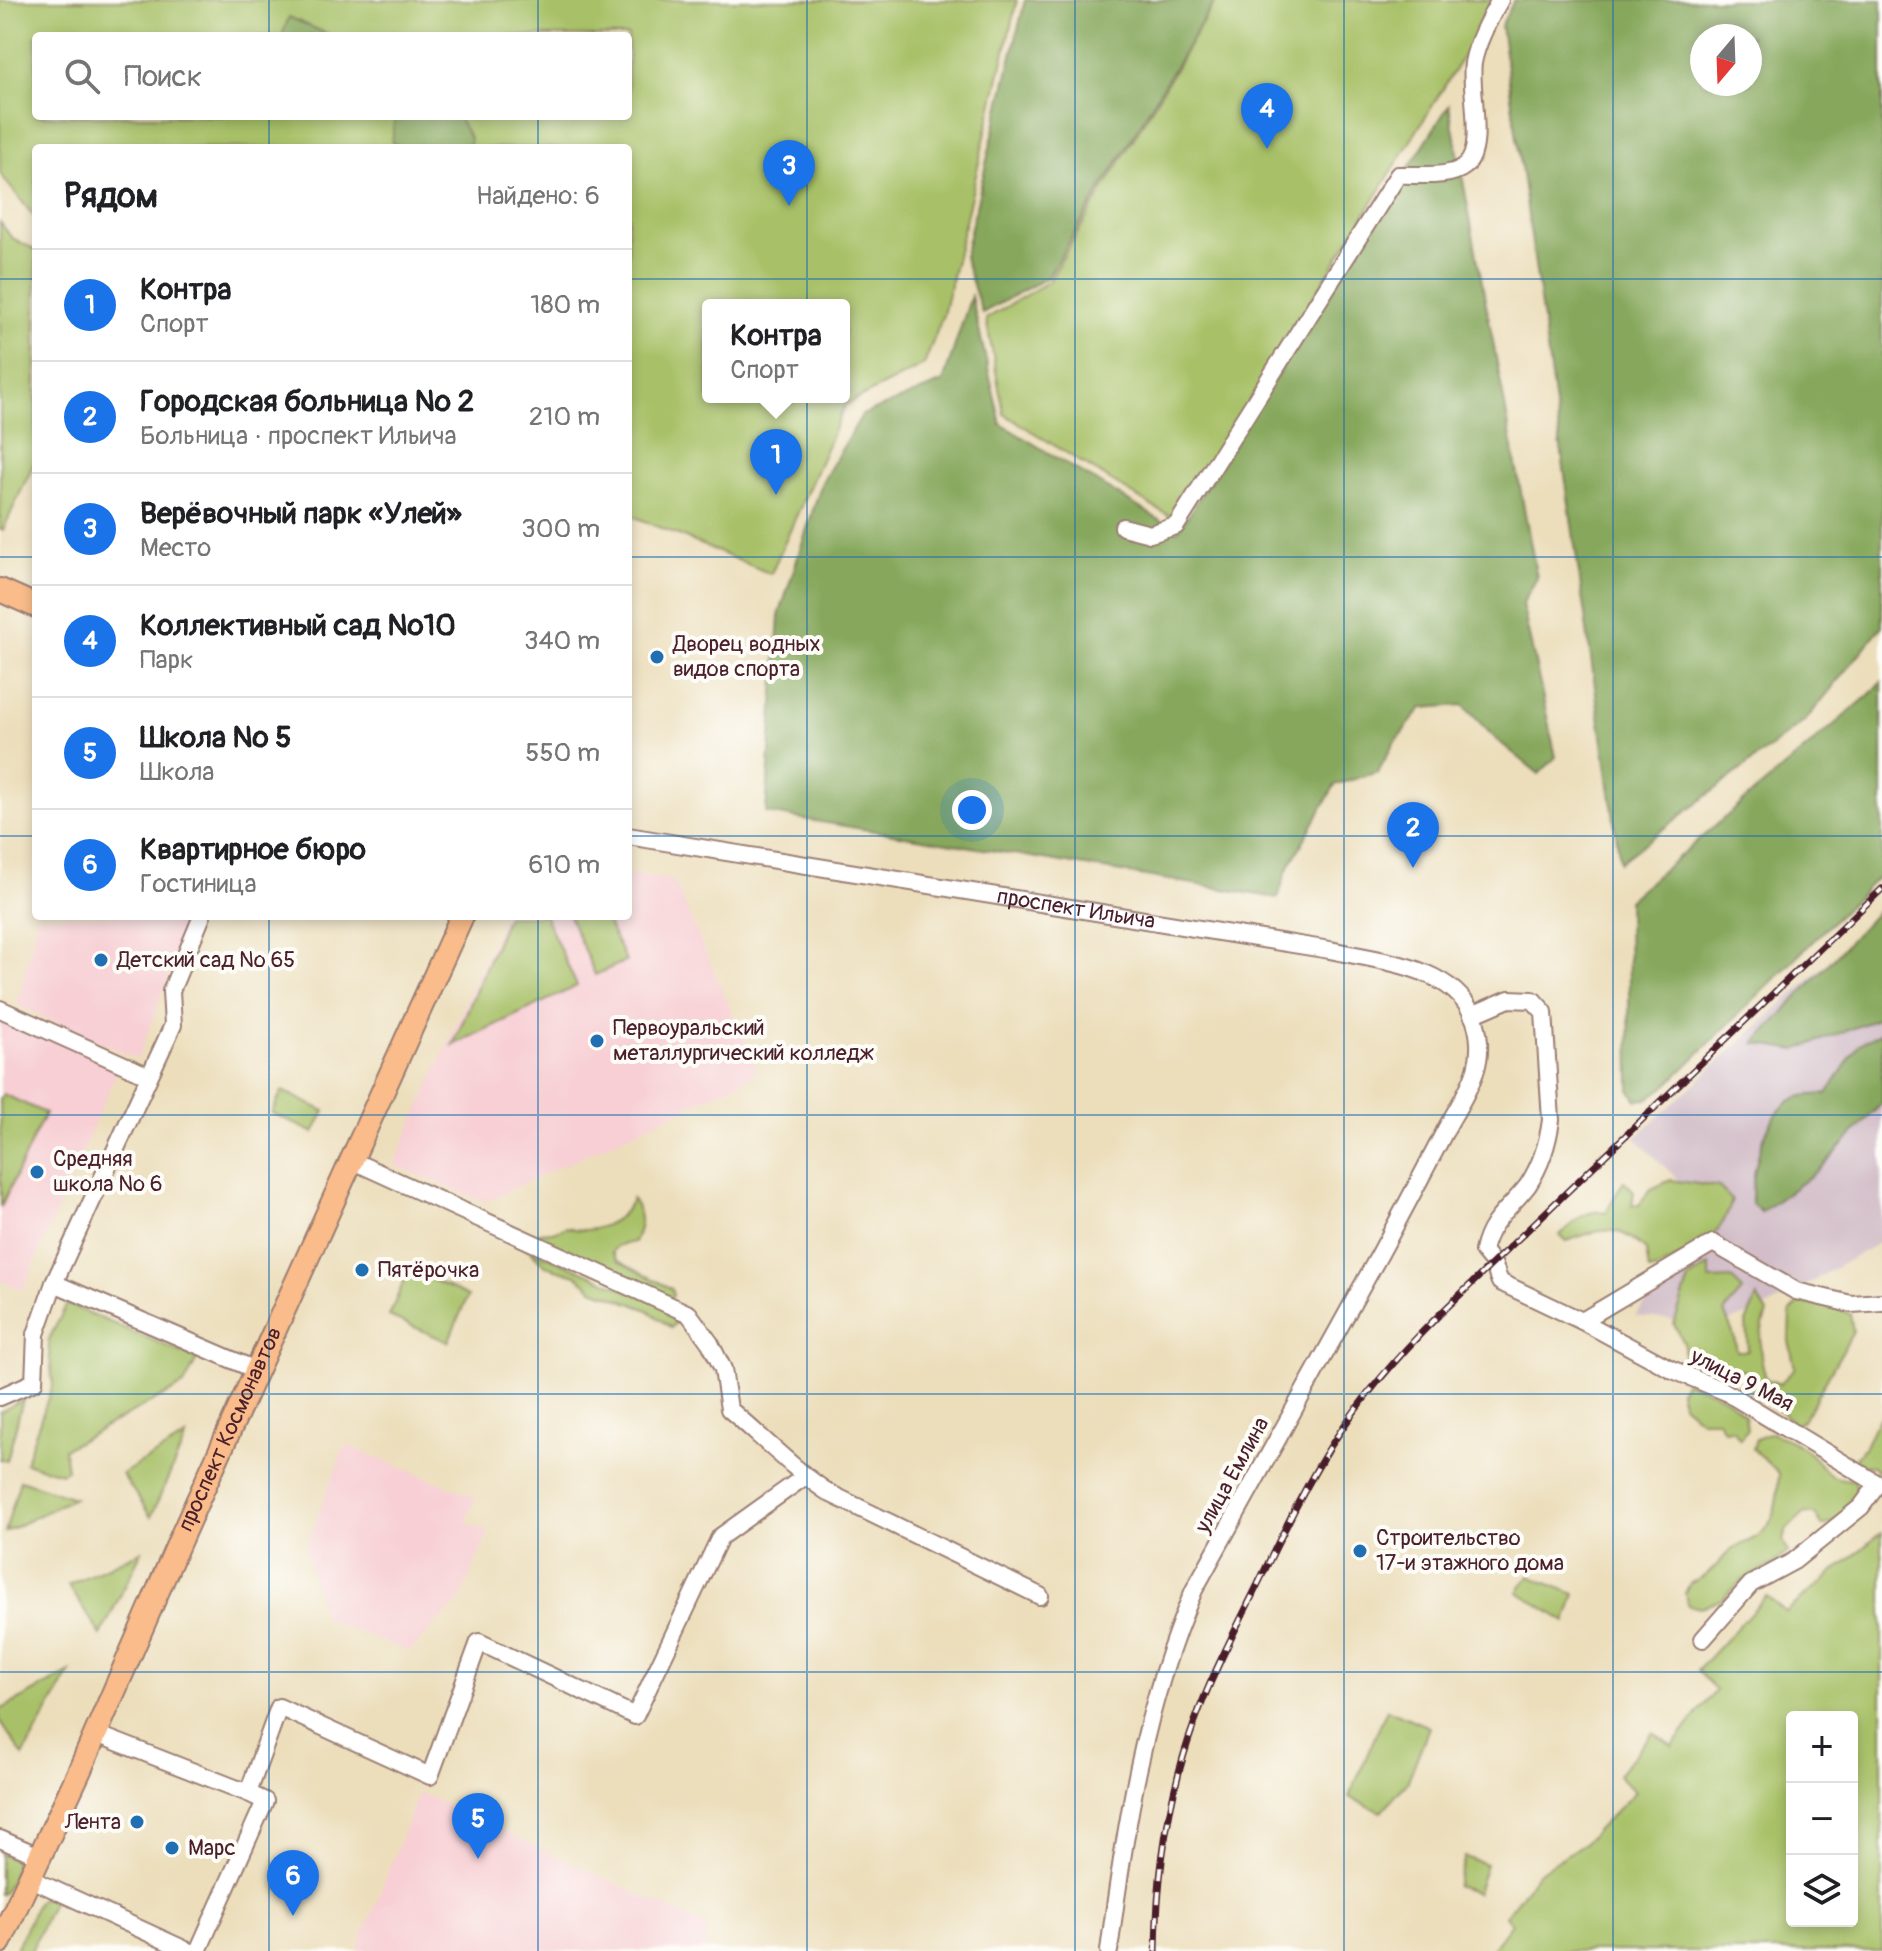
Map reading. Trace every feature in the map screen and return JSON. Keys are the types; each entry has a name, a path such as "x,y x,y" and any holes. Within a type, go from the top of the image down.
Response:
{"main road":[{"path":"0,590 32,604"},
{"name":"проспект Космонавтов","path":"0,1942 6,1912 29,1878 460,920"}],"street":[{"path":"1123,527 1150,534 1176,526 1398,175 1447,173 1465,166 1473,155 1477,129 1472,98 1473,62 1486,26 1500,0"},
{"name":"проспект Ильича","path":"632,837 1330,950 1431,976 1454,992 1472,1015"},
{"path":"0,1397 34,1382 36,1334 54,1283 173,1025 171,991 200,920"},
{"name":"улица 9 Мая","path":"1472,1015 1509,999 1533,1000 1544,1012 1551,1120 1543,1157 1528,1185 1491,1225 1483,1251 1493,1263 1500,1282 1582,1321 1671,1369 1724,1391 1878,1484 1861,1507 1806,1551 1751,1584 1703,1639"},
{"path":"0,1009 149,1076"},
{"name":"улица Емлина","path":"1109,1951 1128,1812 1156,1696 1177,1629 1194,1590 1465,1093 1476,1070 1479,1050 1472,1015"},
{"path":"353,1161 689,1314 710,1343 723,1369 729,1409 794,1464 804,1477 829,1493 1040,1596"},
{"path":"1582,1321 1713,1243 1796,1291 1851,1304 1882,1302"},
{"path":"54,1283 258,1371"},
{"path":"248,1793 279,1707 430,1776 479,1642 635,1716 720,1537 804,1477"},
{"path":"94,1733 265,1801 198,1951"},
{"path":"0,1839 39,1856"},
{"path":"29,1878 188,1951"}],"shaded area":[{"name":"Первоуральский металлургический колледж","path":"632,874 674,881 755,1064 754,1074 485,1202 394,1165 502,920 632,920"},
{"path":"1882,913 1882,1241 1770,1306 1720,1325 1635,1316 1719,1219 1635,1138"},
{"name":"Детский сад № 65","path":"37,920 190,920 138,1059 17,1005"},
{"name":"Средняя школа № 6","path":"0,1012 120,1064 23,1290 0,1280"},
{"path":"345,1445 476,1497 466,1522 489,1532 459,1602 409,1652 324,1619 305,1549"},
{"path":"419,1792 706,1926 706,1951 357,1951"}],"green space":[{"path":"0,0 1017,0 943,315 924,365 850,402 850,299 702,299 702,403 849,403 845,405 771,574 632,516 632,144 32,144 32,214 0,174"},
{"path":"1025,0 1215,0 1048,277 982,313 964,257"},
{"path":"1216,0 1498,0 1176,519 1004,414 986,319 1049,281"},
{"path":"1514,0 1882,0 1882,626 1806,720 1620,862 1501,26"},
{"path":"289,17 323,32 283,32"},
{"path":"1449,105 1537,578 1522,604 1556,757 1539,774 1496,739 1463,705 1422,708 1394,743 1378,772 1335,785 1286,872 1278,898 766,813 779,616 822,482 862,415 943,382 971,296 1001,424 1178,531"},
{"path":"395,120 459,120 470,138 470,144 392,143"},
{"path":"0,222 12,238 32,248 32,468 3,530 0,530"},
{"path":"1882,682 1882,873 1668,1084 1647,1099 1637,1100 1630,1090 1628,900"},
{"path":"1882,906 1882,1017 1796,1050 1755,1043"},
{"path":"505,920 547,920 577,986 453,1045"},
{"path":"571,920 606,920 626,961 595,975"},
{"path":"1882,1032 1882,1103 1819,1170 1761,1212 1752,1204 1754,1176 1762,1145 1775,1116 1796,1098 1827,1094 1859,1044"},
{"path":"282,1091 325,1111 314,1133 272,1113"},
{"path":"3,1094 45,1113 1,1207 0,1100"},
{"path":"1671,1180 1719,1187 1732,1200 1721,1226 1713,1235 1658,1269 1649,1271 1646,1250 1618,1232 1600,1231 1567,1241 1560,1235 1586,1214 1606,1212 1624,1181 1634,1191 1632,1205 1639,1205 1651,1189"},
{"path":"632,1199 640,1215 637,1236 634,1242 617,1246 612,1252 618,1261 672,1289 673,1296 669,1299 539,1238 540,1233 567,1227 586,1230 605,1225 621,1215"},
{"path":"527,1248 671,1308 677,1320 671,1328 648,1310 593,1289 576,1275 546,1266"},
{"path":"1710,1265 1710,1280 1732,1279 1743,1290 1724,1312 1737,1351 1748,1351 1746,1322 1757,1297 1767,1313 1760,1339 1762,1361 1766,1379 1780,1384 1795,1368 1789,1341 1790,1312 1800,1303 1832,1307 1850,1314 1853,1332 1803,1421 1794,1425 1787,1416 1758,1397 1743,1370 1713,1370 1684,1360 1684,1343 1674,1324 1689,1279"},
{"path":"409,1269 468,1296 448,1342 389,1316"},
{"path":"67,1304 197,1359 184,1385 64,1449 67,1470 61,1473 25,1463 53,1384 48,1341"},
{"path":"1686,1381 1724,1397 1745,1415 1747,1429 1740,1439 1733,1429 1724,1430 1718,1420 1701,1420 1682,1404 1680,1390"},
{"path":"23,1399 7,1461 0,1459 0,1412"},
{"path":"1882,1416 1882,1476 1873,1466 1857,1465 1855,1457 1864,1448"},
{"path":"1771,1433 1802,1447 1829,1474 1855,1480 1858,1494 1834,1522 1822,1526 1815,1514 1804,1513 1787,1529 1783,1540 1788,1552 1772,1565 1742,1581 1722,1599 1701,1608 1688,1605 1685,1593 1690,1583 1707,1574 1732,1550 1753,1539 1769,1525 1777,1501 1779,1474 1753,1449 1756,1439"},
{"path":"186,1437 151,1517 122,1474"},
{"path":"20,1480 74,1498 5,1532"},
{"path":"1882,1532 1882,1951 1490,1951 1511,1923 1505,1916 1538,1873 1584,1843 1635,1792 1618,1775 1653,1732 1672,1746 1716,1690 1697,1671 1766,1596 1786,1612"},
{"path":"142,1551 101,1635 68,1585"},
{"path":"1529,1576 1575,1594 1566,1622 1518,1592"},
{"path":"70,1672 23,1756 0,1721 0,1710"},
{"path":"1387,1709 1429,1727 1407,1783 1381,1812 1349,1797"},
{"path":"0,1853 14,1860 14,1865 10,1881 0,1894"},
{"path":"1465,1857 1486,1864 1477,1893 1456,1886"},
{"path":"42,1897 53,1900 31,1951 15,1951 37,1903"}],"railway":[{"path":"1156,1951 1166,1836 1177,1779 1194,1724 1224,1654 1293,1512 1346,1424 1383,1375 1439,1315 1882,889"}],"place":[{"name":"Коллективный сад №10","path":"1267,149"},
{"name":"Верёвочный парк «Улей»","path":"789,206"},
{"name":"Контра","path":"776,495"},
{"name":"Дворец водных видов спорта","path":"657,657"},
{"name":"Городская больница № 2","path":"1413,868"},
{"name":"Детский сад № 65","path":"101,960"},
{"name":"Первоуральский металлургический колледж","path":"597,1041"},
{"name":"Средняя школа № 6","path":"37,1172"},
{"name":"Пятёрочка","path":"362,1270"},
{"name":"Строительство 17-и этажного дома","path":"1360,1551"},
{"name":"Лента","path":"137,1822"},
{"name":"Марс","path":"172,1848"},
{"name":"Школа № 5","path":"478,1859"},
{"name":"Квартирное бюро","path":"293,1916"}]}
